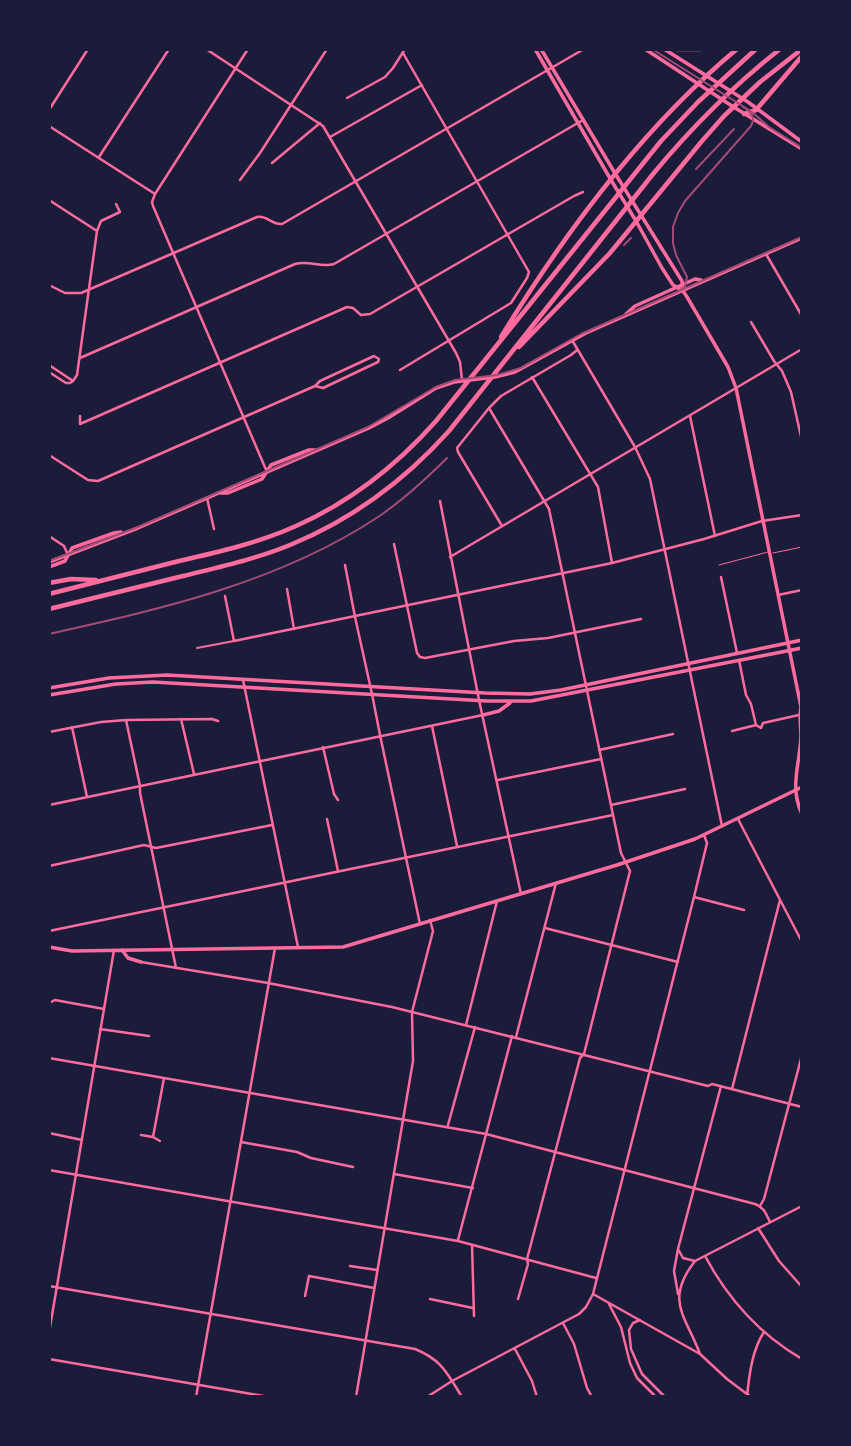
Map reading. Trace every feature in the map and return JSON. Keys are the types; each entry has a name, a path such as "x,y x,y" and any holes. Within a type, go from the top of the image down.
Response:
{"highway":[{"path":"677,49 701,49"},
{"path":"491,353 523,300 562,244 651,132 679,102 737,49"},
{"path":"49,594 247,544 298,525 336,505 381,474 436,421 661,141 698,102 756,49"},
{"path":"49,609 250,559 291,545 330,526 377,497 419,462 449,431 681,142 727,95 780,49"},
{"path":"503,363 600,263 730,110 802,49"},
{"path":"744,114 757,109 802,56"},
{"path":"49,583 71,579 100,581"}],"main road":[{"path":"535,49 662,268 673,285 680,286"},
{"path":"541,49 640,216 682,281 680,286 728,367 736,388 801,711 801,738 794,791 802,814"},
{"path":"645,49 802,149"},
{"path":"664,49 748,102 802,142"},
{"path":"49,565 376,425 424,394 442,386 462,380 504,375 525,367 572,340 802,238"},
{"path":"622,317 635,306 695,279 704,281"},
{"path":"49,688 82,681 167,676 530,694 802,640"},
{"path":"49,695 116,684 153,682 531,701 802,648"},
{"path":"483,715 499,711 511,702"},
{"path":"802,780 802,799"},
{"path":"49,947 72,951 343,947 625,862 704,835 802,788"},
{"path":"122,950 128,958 141,962"}],"street":[{"path":"49,110 88,49"},
{"path":"99,158 169,49"},
{"path":"206,49 320,123 458,357 462,380"},
{"path":"248,49 155,194 153,206 267,472"},
{"path":"240,180 327,49"},
{"path":"49,285 58,291 81,293 257,217 265,217 282,224 584,49"},
{"path":"346,98 385,77 404,51 528,269 528,274 511,303 400,370"},
{"path":"330,137 422,85"},
{"path":"79,358 295,264 334,264 583,120"},
{"path":"272,163 320,123"},
{"path":"49,125 155,194"},
{"path":"80,416 80,424 347,307 367,315 583,192"},
{"path":"49,200 97,231"},
{"path":"49,372 66,383 73,381 77,375 97,231 101,221 120,212 116,204"},
{"path":"766,254 802,316"},
{"path":"751,322 782,370 791,392 802,441"},
{"path":"572,340 635,447 650,478 722,826"},
{"path":"450,557 802,349"},
{"path":"502,526 457,448 501,396 577,350"},
{"path":"49,455 88,480 98,481 315,386 320,381 374,356 379,359 378,362 323,388 315,386"},
{"path":"49,365 73,381"},
{"path":"532,377 598,487 612,563"},
{"path":"489,408 549,509 621,853 630,871 584,1054 580,1058 527,1259 519,1299"},
{"path":"690,415 715,536"},
{"path":"207,498 214,529"},
{"path":"440,501 521,894"},
{"path":"197,648 612,563 762,521 802,515"},
{"path":"49,536 64,546 68,555"},
{"path":"394,544 406,606 420,657 548,638 641,619"},
{"path":"345,565 419,924"},
{"path":"721,577 737,653"},
{"path":"287,589 294,629"},
{"path":"778,595 802,590"},
{"path":"225,596 233,642"},
{"path":"739,660 756,725"},
{"path":"243,680 298,947"},
{"path":"732,731 756,725 761,727 763,723 801,711"},
{"path":"49,805 483,715"},
{"path":"181,719 194,775"},
{"path":"127,720 176,968"},
{"path":"49,732 127,720 218,721"},
{"path":"432,726 457,848"},
{"path":"72,727 87,797"},
{"path":"599,750 673,734"},
{"path":"323,747 334,794 338,800"},
{"path":"498,781 601,759"},
{"path":"611,805 685,789"},
{"path":"49,931 613,815"},
{"path":"327,819 338,871"},
{"path":"738,819 802,942"},
{"path":"49,866 145,845 156,848 272,825"},
{"path":"427,1397 579,1314 593,1294 694,897 707,843 704,835"},
{"path":"458,1241 556,883"},
{"path":"694,897 744,910"},
{"path":"732,1089 780,900"},
{"path":"466,1025 497,901"},
{"path":"356,1397 413,1061 412,1012 433,931 430,920"},
{"path":"796,930 802,926"},
{"path":"545,928 678,962"},
{"path":"196,1397 275,948"},
{"path":"49,1333 114,950"},
{"path":"141,962 328,994 412,1012 802,1107"},
{"path":"49,1003 55,1000 104,1009"},
{"path":"448,1127 475,1027"},
{"path":"100,1029 149,1036"},
{"path":"761,1206 802,1055"},
{"path":"49,1058 486,1134 761,1206 770,1222"},
{"path":"153,1137 164,1078"},
{"path":"700,1354 679,1306 674,1271 721,1086"},
{"path":"49,1133 82,1140"},
{"path":"141,1135 160,1141"},
{"path":"241,1142 297,1152 311,1158 353,1167"},
{"path":"49,1170 458,1241 596,1278"},
{"path":"394,1174 473,1188"},
{"path":"678,1296 685,1276 695,1261 802,1206"},
{"path":"758,1228 779,1261 802,1287"},
{"path":"472,1245 474,1316"},
{"path":"678,1249 683,1258 695,1261"},
{"path":"705,1256 747,1316 783,1347 802,1359"},
{"path":"350,1266 377,1270"},
{"path":"305,1296 309,1276 374,1288"},
{"path":"49,1286 415,1349 427,1354 444,1368 462,1397"},
{"path":"593,1294 700,1354 748,1396"},
{"path":"430,1299 473,1308"},
{"path":"607,1302 621,1327 630,1363 637,1378 656,1397"},
{"path":"640,1320 633,1323 629,1329 631,1349 642,1374 664,1397"},
{"path":"563,1323 592,1397"},
{"path":"748,1396 757,1348 764,1332"},
{"path":"515,1349 532,1381 537,1397"},
{"path":"49,1359 270,1397"}],"lane":[{"path":"719,565 802,547"}],"tram line":[{"path":"652,49 752,112 769,127 802,148"},
{"path":"678,292 685,286 687,277 676,255 673,227 685,201 751,126 752,115 743,107"},
{"path":"49,561 138,527 368,427 436,387 455,380 497,375 521,368 581,334 802,237"}],"railway":[{"path":"696,169 734,129"},
{"path":"624,245 631,238"},
{"path":"49,634 177,603 261,576 301,559 378,517 414,489 447,458"}]}
